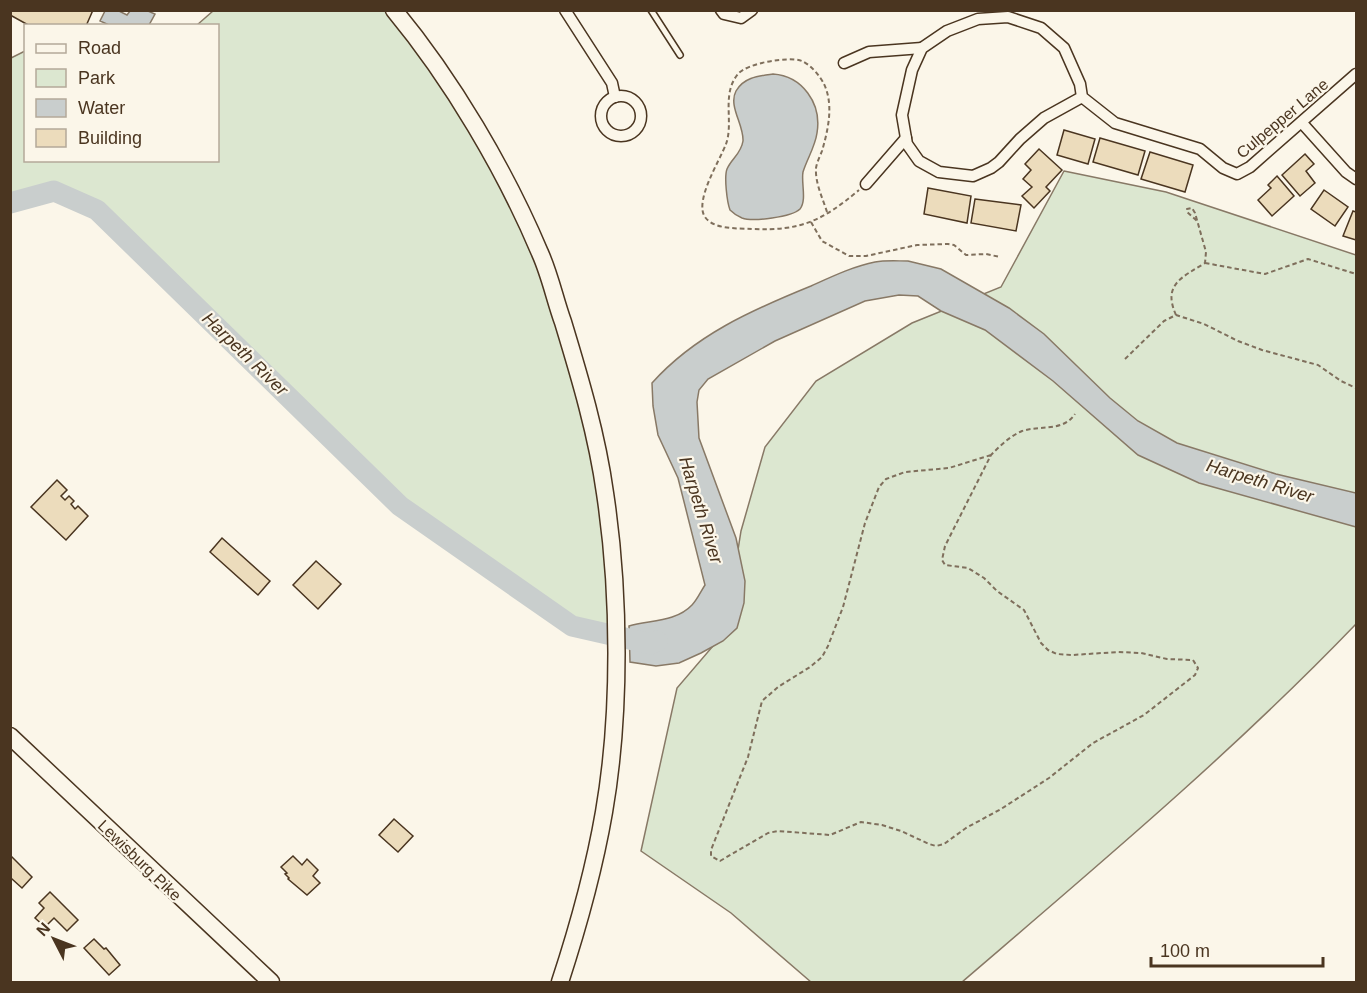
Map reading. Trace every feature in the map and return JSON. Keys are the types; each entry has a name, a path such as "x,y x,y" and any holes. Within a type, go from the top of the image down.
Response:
{"main road":[{"path":"394,10 432,60 475,126 510,190 541,255 579,373 594,433 605,492 614,579 615,682 612,746 604,812 582,905 560,982"},
{"name":"Lewisburg Pike","path":"10,736 271,982"}],"street":[{"path":"565,10 612,83 615,97"},
{"path":"721,10 724,14 741,18 752,10"},
{"path":"844,63 869,52 922,48 947,31 978,19 1008,17 1041,28 1064,48 1080,84 1082,97 1044,118 991,168 973,176 939,172 919,161 907,144 902,115 912,70 922,48"},
{"name":"Culpepper Lane","path":"1082,97 1115,123 1200,149 1223,168 1237,174 1250,167 1356,74"},
{"path":"1302,123 1346,172 1356,179"},
{"path":"866,184 906,138"}],"lane":[{"path":"651,10 680,55"}],"path":[{"path":"828,212 816,171 829,119 824,82 813,69 800,60 788,59 754,64 744,68 735,78 729,96 729,133 704,198 703,215 712,223 738,228 798,227 828,212 866,184"},
{"path":"1197,221 1206,252 1205,263"},
{"path":"811,222 822,242 849,256 866,256 917,245 948,243 966,255 986,254 1000,257"},
{"path":"1176,315 1171,304 1172,291 1177,282 1205,263 1265,273 1308,259 1356,274"},
{"path":"1125,359 1164,321 1176,315 1204,324 1262,350 1318,365 1356,388"},
{"path":"991,455 950,468 905,472 886,479 879,487 865,523 843,607 822,657 762,700 748,758 711,850 711,856 715,859 720,861 768,833 778,831 830,835 861,822 901,831 936,846 944,844 966,828 1049,778 1093,743 1144,715 1195,675 1198,668 1193,660 1167,659 1141,653 1072,655 1057,654 1048,650 1041,643 1024,610 968,568 945,565 942,561 945,546 991,455 1003,443 1020,432 1038,427 1061,426 1071,421 1076,414"}],"green space":[{"path":"213,11 394,11 412,33 541,255 594,433 615,633 572,626 400,506 97,210 54,191 11,203 11,58 24,52 24,162 219,162 219,24 198,24"},
{"path":"1064,171 1166,192 1356,255 1356,624 1213,763 962,982 811,982 731,913 641,851 677,688 725,632 741,531 765,447 816,381 912,323 1001,287"}],"water":[{"path":"105,11 119,11 127,15 130,11 148,11 155,14 150,24 107,24 100,21"},
{"path":"773,74 793,80 808,93 816,111 817,133 803,172 803,201 800,209 781,216 747,219 730,210 726,190 727,169 743,141 734,97 739,86 748,80"},
{"path":"879,261 908,261 941,269 1009,308 1044,334 1110,398 1138,421 1177,443 1276,474 1356,493 1356,527 1199,483 1138,455 1053,381 985,330 941,311 918,296 899,295 865,301 775,341 708,379 699,390 697,402 699,438 736,538 745,581 744,603 737,628 723,641 701,653 679,663 656,666 630,662 629,626 671,618 686,611 705,585 678,478 658,435 652,383 687,351 746,315 859,266"}],"building":[{"path":"10,10 93,10 87,24 26,24 12,16 10,18"},
{"path":"1064,130 1095,139 1088,164 1057,155"},
{"path":"1100,138 1145,151 1138,175 1093,162"},
{"path":"1039,149 1062,170 1046,187 1050,191 1034,208 1022,196 1032,187 1023,179 1031,170 1025,164"},
{"path":"1150,152 1193,165 1185,192 1141,179"},
{"path":"1305,154 1314,164 1306,171 1315,183 1300,196 1282,175"},
{"path":"1277,176 1294,196 1272,216 1258,200 1271,188 1268,185"},
{"path":"928,188 971,196 967,223 924,214"},
{"path":"1324,190 1348,207 1335,226 1311,209"},
{"path":"975,199 1021,205 1016,231 971,223"},
{"path":"1353,211 1356,212 1356,240 1343,236"},
{"path":"57,480 67,490 61,496 65,500 69,496 74,501 71,504 75,509 78,506 88,516 66,540 31,507"},
{"path":"222,538 270,581 258,595 210,552"},
{"path":"316,561 341,584 318,609 293,585"},
{"path":"394,819 413,836 398,852 379,835"},
{"path":"10,855 32,877 22,888 12,879 10,881"},
{"path":"293,856 302,865 307,859 318,870 313,876 320,883 307,895 288,879 285,874 287,873 281,867"},
{"path":"50,892 78,920 67,931 54,918 45,927 35,918 44,908 39,903"},
{"path":"94,939 104,949 106,948 120,965 109,975 84,948"}],"waterway":[{"name":"Harpeth River","path":"10,203 54,191 97,210 400,506 572,626 651,644 657,641"}]}
